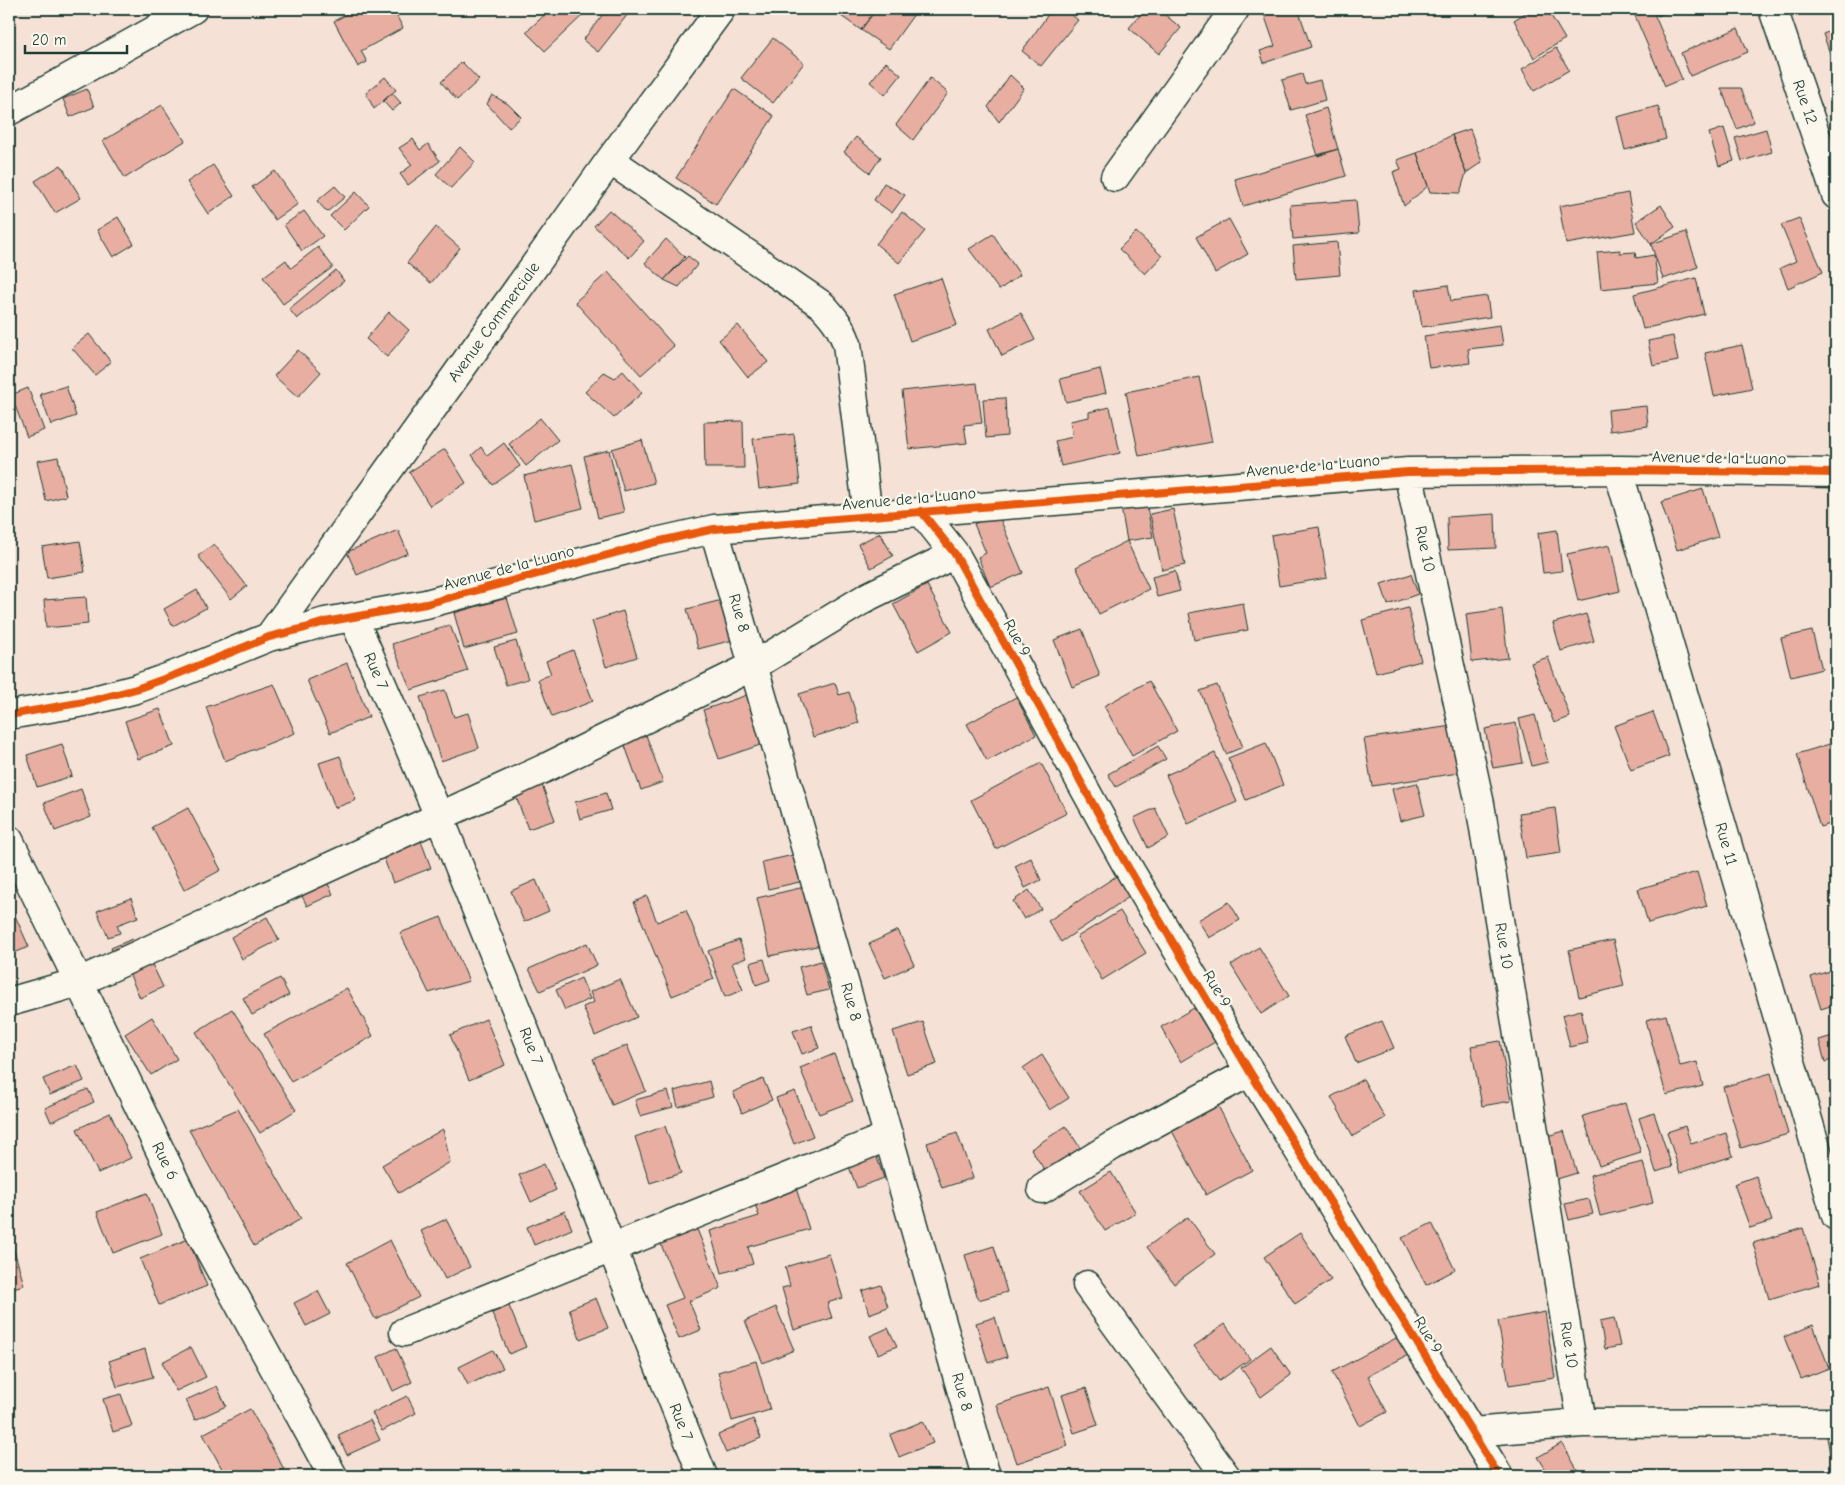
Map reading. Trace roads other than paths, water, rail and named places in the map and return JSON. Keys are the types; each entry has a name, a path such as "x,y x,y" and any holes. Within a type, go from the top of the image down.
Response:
{"street":[{"path":"9,111 193,9"},
{"name":"Avenue Commerciale","path":"269,637 610,160 721,9"},
{"path":"1115,177 1234,9"},
{"name":"Rue 12","path":"1773,9 1836,195"},
{"path":"610,160 822,306 834,317 841,328 847,344 868,516"},
{"name":"Avenue de la Luano","path":"9,715 90,701 136,689 269,637 325,622 426,604 656,542 714,529 1408,472 1618,470 1836,473"},
{"name":"Rue 11","path":"1618,470 1836,1216"},
{"name":"Rue 10","path":"1408,472 1480,804 1582,1423"},
{"name":"Rue 9","path":"921,511 955,554 1125,862 1250,1072 1499,1476"},
{"name":"Rue 8","path":"714,529 986,1476"},
{"path":"9,1002 80,982 543,769 754,665 869,596 955,554"},
{"name":"Rue 7","path":"353,617 438,816 703,1476"},
{"name":"Rue 6","path":"9,840 80,982 196,1225 333,1476"},
{"path":"1042,1189 1112,1146 1250,1072"},
{"path":"404,1332 889,1136"},
{"path":"1087,1285 1226,1476"},
{"path":"1472,1432 1582,1423 1836,1422"}]}
